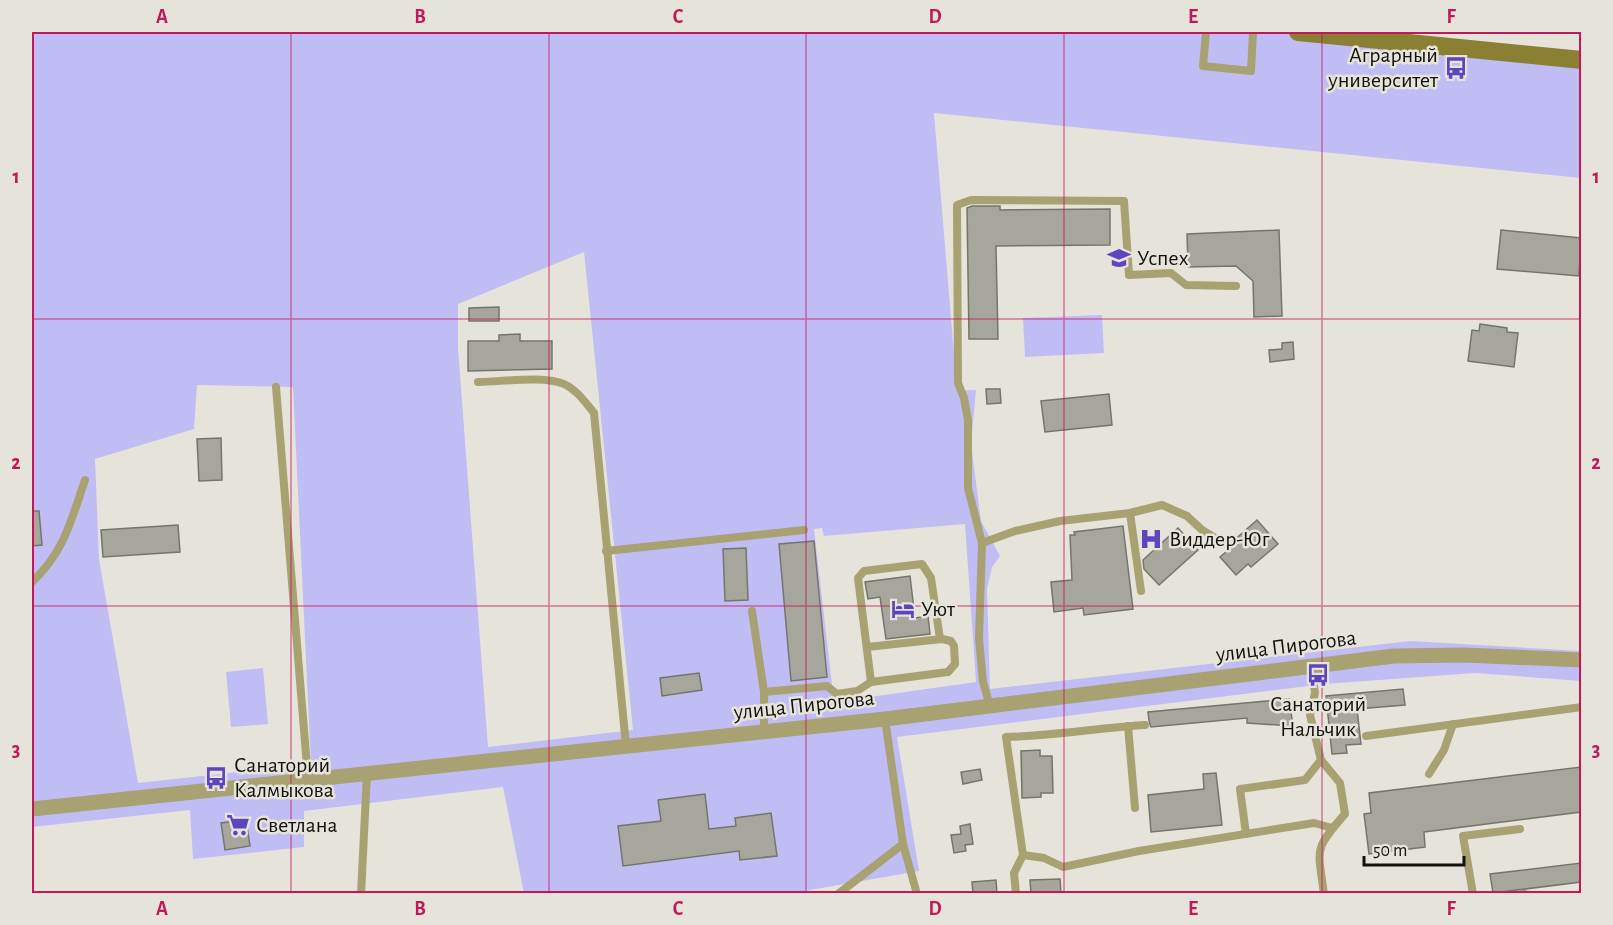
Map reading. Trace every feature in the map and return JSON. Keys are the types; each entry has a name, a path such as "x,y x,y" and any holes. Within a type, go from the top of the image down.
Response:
{"main road":[{"path":"1298,32 1581,60"}],"street":[{"name":"улица Пирогова","path":"32,808 885,719 1311,666 1426,654 1581,660"}],"lane":[{"path":"1206,32 1203,66 1251,71 1253,32"},
{"path":"990,706 983,682 980,639 982,543 968,488 968,420 964,398 957,383 957,205 972,200 1124,201 1129,275 1171,273 1186,285 1236,286"},
{"path":"478,382 550,381 562,383 577,392 594,413 626,746"},
{"path":"276,387 308,779"},
{"path":"32,582 48,567 65,541 85,480"},
{"path":"982,543 1015,531 1060,521 1130,513 1162,505 1187,516 1215,538"},
{"path":"1130,513 1141,591"},
{"path":"606,551 804,530"},
{"path":"871,682 860,575 870,569 922,564 931,578 940,639"},
{"path":"752,611 764,692 764,731"},
{"path":"764,692 827,686 837,693 857,690 871,682 948,672 954,664 954,646 951,641 940,639 867,647"},
{"path":"1311,666 1315,693 1311,715 1321,760 1340,783 1345,814 1322,840 1318,854 1324,894"},
{"path":"1366,736 1581,707"},
{"path":"885,719 903,844 917,894"},
{"path":"1429,774 1444,750 1453,724"},
{"path":"1016,894 1014,873 1023,855 1006,737 1044,736 1079,729 1145,725"},
{"path":"1128,726 1134,808"},
{"path":"1246,834 1240,789 1305,780 1321,760"},
{"path":"361,894 367,774"},
{"path":"1023,855 1044,858 1063,867 1139,851 1314,823 1332,828"},
{"path":"1473,894 1463,836 1520,829"},
{"path":"838,894 903,844"},
{"path":"1520,894 1525,894"}],"shaded area":[{"path":"32,32 1298,32 1581,60 1581,178 934,113 957,391 976,390 971,444 981,521 1000,556 992,567 987,589 990,689 1410,641 1581,651 1581,681 1475,673 1325,684 897,737 919,871 793,893 524,893 503,787 304,811 304,847 193,859 190,810 32,827","holes":["584,252 633,730 488,747 458,348 458,304","197,385 293,387 311,764 138,783 99,559 95,459 194,429","965,524 976,682 834,702 814,529 822,528 824,536"]},
{"path":"1102,315 1104,353 1025,357 1023,318"},
{"path":"263,668 268,724 231,727 226,672"}],"building":[{"path":"1000,206 1000,210 1110,209 1110,245 996,246 998,339 969,339 967,208"},
{"path":"1279,230 1282,316 1254,317 1253,281 1236,266 1188,267 1187,234"},
{"path":"1501,230 1581,238 1579,276 1497,269"},
{"path":"499,307 499,321 469,321 469,308"},
{"path":"1480,324 1507,328 1507,332 1518,333 1514,367 1468,361 1472,330 1479,331"},
{"path":"520,334 520,341 552,341 552,369 468,371 468,341 499,341 499,335"},
{"path":"1293,342 1294,359 1270,362 1269,350 1282,349 1282,343"},
{"path":"986,389 1000,389 1001,403 987,404"},
{"path":"1109,394 1112,425 1045,432 1041,401"},
{"path":"221,438 222,480 199,481 197,439"},
{"path":"32,511 39,511 42,545 32,546"},
{"path":"1257,520 1278,544 1251,567 1248,564 1236,575 1220,557 1232,547 1230,544"},
{"path":"178,525 180,552 103,557 101,530"},
{"path":"1123,526 1133,609 1084,615 1083,608 1054,612 1051,582 1072,580 1070,535 1075,535 1074,532"},
{"path":"1178,528 1198,550 1159,585 1144,569 1143,560"},
{"path":"814,541 827,677 791,681 779,544"},
{"path":"746,548 748,600 725,601 723,549"},
{"path":"910,576 915,618 928,616 930,634 886,639 880,597 868,599 865,582"},
{"path":"699,673 702,690 662,696 660,678"},
{"path":"1403,689 1405,705 1357,709 1361,744 1346,745 1347,753 1332,754 1326,696"},
{"path":"1289,699 1293,726 1247,723 1247,718 1151,727 1149,721 1148,712"},
{"path":"1040,750 1040,756 1052,756 1053,793 1041,793 1041,797 1022,798 1021,751"},
{"path":"1581,767 1581,812 1424,832 1425,847 1369,854 1364,814 1371,813 1369,793"},
{"path":"980,769 982,780 963,784 961,772"},
{"path":"1216,773 1222,825 1151,832 1148,795 1204,789 1203,774"},
{"path":"705,794 709,829 736,826 735,818 771,813 777,856 740,860 739,851 623,866 618,826 661,821 658,800"},
{"path":"246,820 250,846 225,850 221,823"},
{"path":"970,824 973,844 965,845 966,851 954,853 951,835 961,834 960,826"},
{"path":"1581,863 1581,882 1493,893 1490,874"},
{"path":"1060,879 1061,894 1031,894 1030,880"},
{"path":"996,880 997,894 973,894 972,882"}],"place":[{"name":"Аграрный университет","path":"1456,68"},
{"name":"Успех","path":"1119,258"},
{"name":"Виддер-Юг","path":"1151,539"},
{"name":"Уют","path":"903,609"},
{"name":"Санаторий Нальчик","path":"1318,675"},
{"name":"Санаторий Калмыкова","path":"216,778"},
{"name":"Светлана","path":"238,825"}]}
